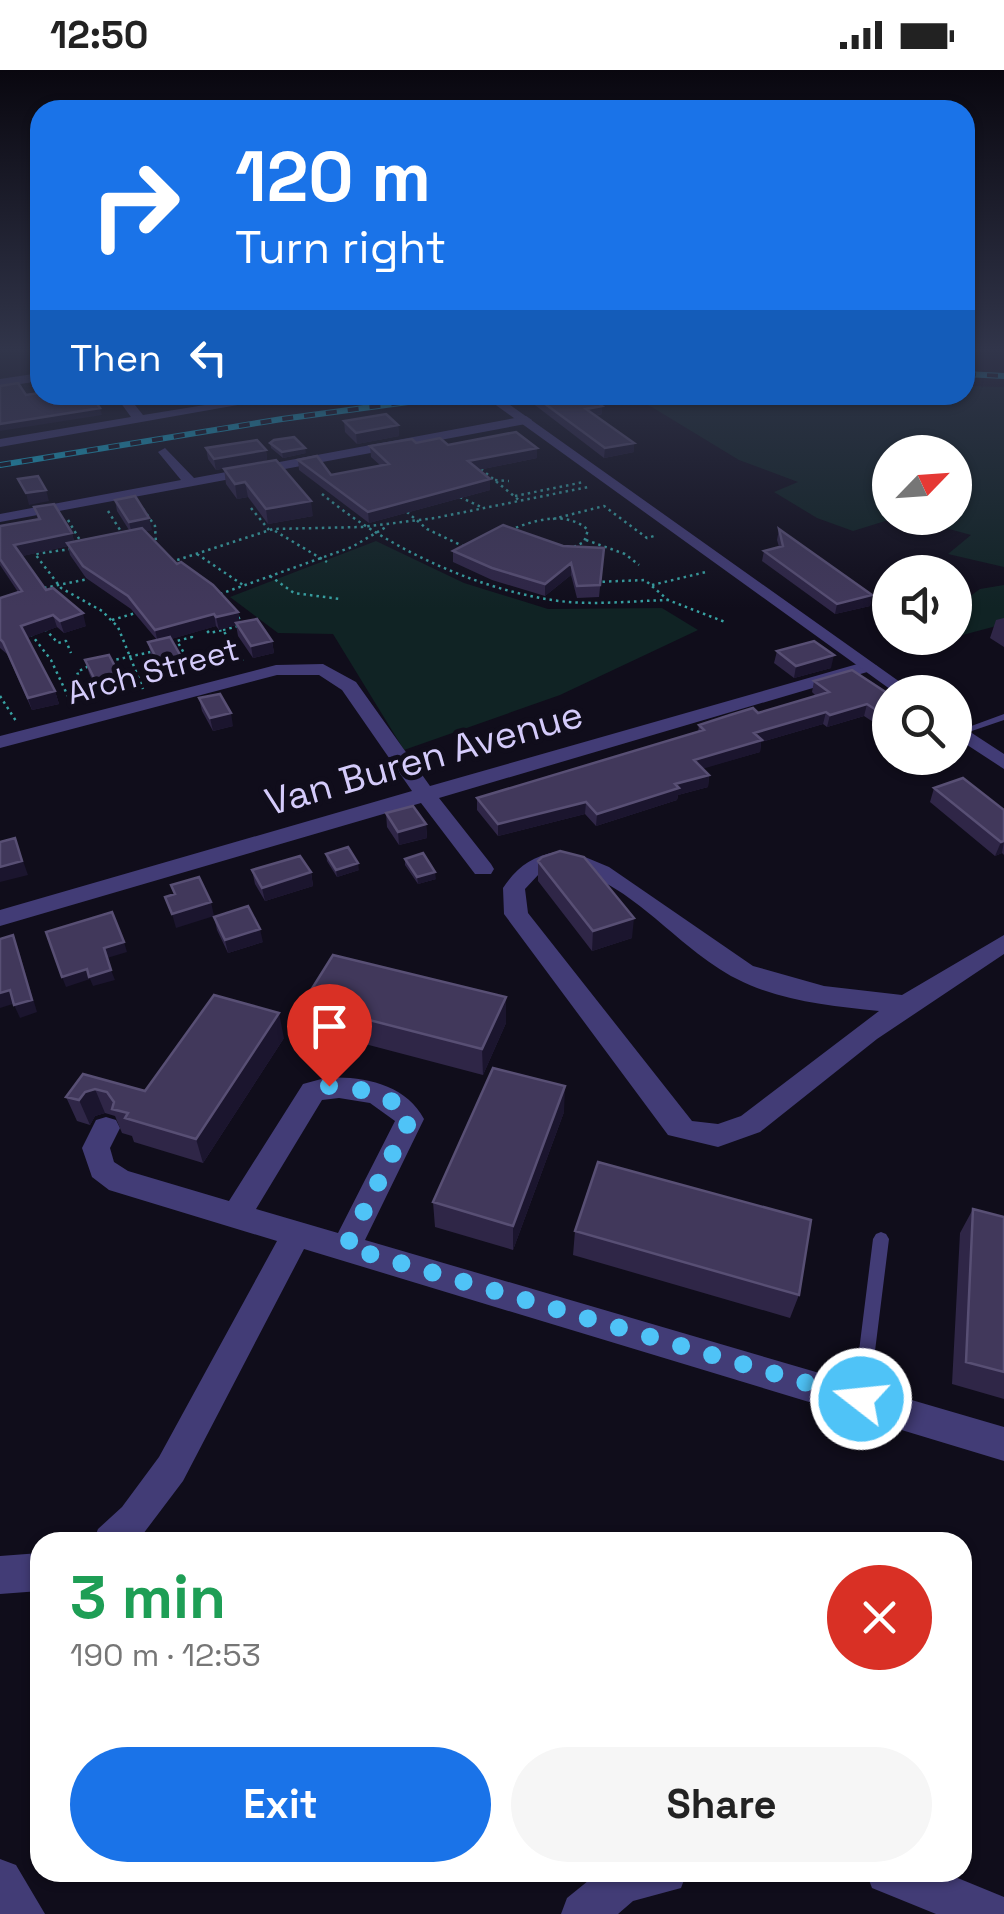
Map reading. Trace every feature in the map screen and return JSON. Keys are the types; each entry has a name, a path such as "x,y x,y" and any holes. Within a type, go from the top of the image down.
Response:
{"street":[{"path":"0,443 42,436"},
{"path":"0,518 442,436"},
{"path":"548,436 881,675"},
{"path":"165,452 191,484"},
{"name":"Van Buren Avenue","path":"0,918 868,666"},
{"name":"Arch Street","path":"0,742 276,670 323,668 349,686 426,794"},
{"path":"972,741 1004,763"},
{"path":"426,794 483,869"},
{"path":"908,1005 782,986 744,972 600,871 560,859 528,869 514,888 516,914 678,1127 722,1136 751,1122 821,1066 1004,943"},
{"path":"236,1215 313,1091 329,1086 362,1089 403,1108 410,1119 346,1247"},
{"path":"106,1128 96,1148 102,1169 119,1181 1004,1444"},
{"path":"122,1532 171,1469 297,1233"},
{"path":"0,1575 30,1573"},
{"path":"0,1881 23,1914"},
{"path":"583,1914 622,1882"},
{"path":"912,1882 990,1914"}],"lane":[{"path":"972,726 1004,717"},
{"path":"861,1399 881,1240"}],"path":[{"path":"482,469 520,500"},
{"path":"495,480 509,481"},
{"path":"514,496 584,482"},
{"path":"157,565 271,530 391,524 598,485"},
{"path":"322,494 377,533 476,577 536,596 570,601 668,600"},
{"path":"458,496 483,508"},
{"path":"135,498 154,524 154,541 159,547"},
{"path":"110,503 107,508 125,538 117,540"},
{"path":"397,505 427,529 470,549"},
{"path":"554,519 604,506 647,538 666,533"},
{"path":"251,508 271,530 327,562"},
{"path":"36,554 83,546 64,512"},
{"path":"496,537 537,518 584,524 588,528 586,540"},
{"path":"225,601 217,594 321,558 391,524"},
{"path":"512,530 526,534"},
{"path":"568,547 586,540 625,554 639,565"},
{"path":"30,546 59,585 112,620 132,656 146,700"},
{"path":"197,554 244,586"},
{"path":"167,556 172,562"},
{"path":"652,586 716,570"},
{"path":"278,574 284,578"},
{"path":"270,576 294,594 340,599"},
{"path":"43,588 93,578"},
{"path":"586,582 642,580 668,600 724,622"},
{"path":"195,618 208,633 242,625 232,609"},
{"path":"112,620 146,610"},
{"path":"181,622 192,636 176,641 196,673"},
{"path":"42,626 58,643 66,641 71,653"},
{"path":"27,630 58,673 77,716"},
{"path":"223,630 247,666"},
{"path":"90,704 78,670 180,645"},
{"path":"0,696 21,728"}],"green space":[{"path":"700,436 872,436 872,525 853,531 817,518 774,492 798,482 739,460"},
{"path":"972,436 1004,436 1004,567 972,560 972,555 948,554 972,535"},
{"path":"376,541 464,583 548,609 662,608 698,630 560,695 404,750 333,634 278,633 230,597"},
{"path":"1004,585 1004,624 972,632 972,595 980,589"}],"building":[{"path":"495,436 521,436 537,448 468,461 490,479 368,512 298,460 317,456 331,475 389,464 370,446 440,438 448,445"},
{"path":"589,436 624,436 634,443 605,448"},
{"path":"294,437 305,448 282,452 270,443 274,440"},
{"path":"257,440 266,450 214,459 206,448"},
{"path":"276,460 311,501 266,509 245,482 235,484 224,469"},
{"path":"38,476 46,490 26,493 18,479"},
{"path":"135,496 149,518 129,522 115,500"},
{"path":"54,504 72,533 14,545 46,590 53,588 83,613 60,621 53,615 21,626 55,691 28,698 0,639 0,598 22,591 0,559 0,526 40,519 34,507"},
{"path":"503,525 563,546 604,548 600,585 577,586 571,563 545,584 453,551"},
{"path":"142,528 177,564 181,562 213,585 238,612 216,617 214,614 155,630 128,596 83,566 67,543"},
{"path":"779,529 872,595 837,604 764,551 783,546"},
{"path":"257,619 272,641 251,646 236,623"},
{"path":"170,637 183,660 160,665 148,642"},
{"path":"814,641 834,655 796,666 777,651"},
{"path":"109,655 120,676 96,682 85,660"},
{"path":"852,670 872,683 872,707 867,704 830,715 826,712 754,733 762,740 694,760 709,775 597,814 586,802 498,824 477,798 704,730 699,725 753,708 758,713 829,692 814,681"},
{"path":"220,694 231,713 210,718 199,698"},
{"path":"963,778 1004,810 1004,841 934,788"},
{"path":"413,806 426,824 398,832 386,813"},
{"path":"15,838 22,861 0,867 0,842"},
{"path":"348,847 358,863 336,870 326,854"},
{"path":"560,851 584,857 634,918 593,931 538,861"},
{"path":"423,853 435,872 417,877 405,859"},
{"path":"300,856 311,872 262,888 252,870"},
{"path":"199,877 211,902 172,914 165,897 175,894 171,885"},
{"path":"248,906 260,929 225,940 214,917"},
{"path":"112,912 124,942 104,948 111,970 89,977 87,969 62,977 46,932"},
{"path":"13,935 32,1000 14,1005 10,990 0,993 0,939"},
{"path":"333,955 506,997 482,1049 303,1003"},
{"path":"214,995 279,1013 196,1139 125,1118 128,1113 112,1109 114,1102 107,1092 95,1089 85,1092 79,1100 66,1097 83,1074 145,1091"},
{"path":"493,1068 565,1086 513,1226 433,1202"},
{"path":"598,1162 811,1220 799,1295 575,1231"},
{"path":"973,1209 1004,1217 1004,1372 966,1362"}],"railway":[{"path":"0,465 177,436"}],"route":[{"path":"329,1086 362,1089 403,1108 410,1119 346,1247 861,1399"}]}
